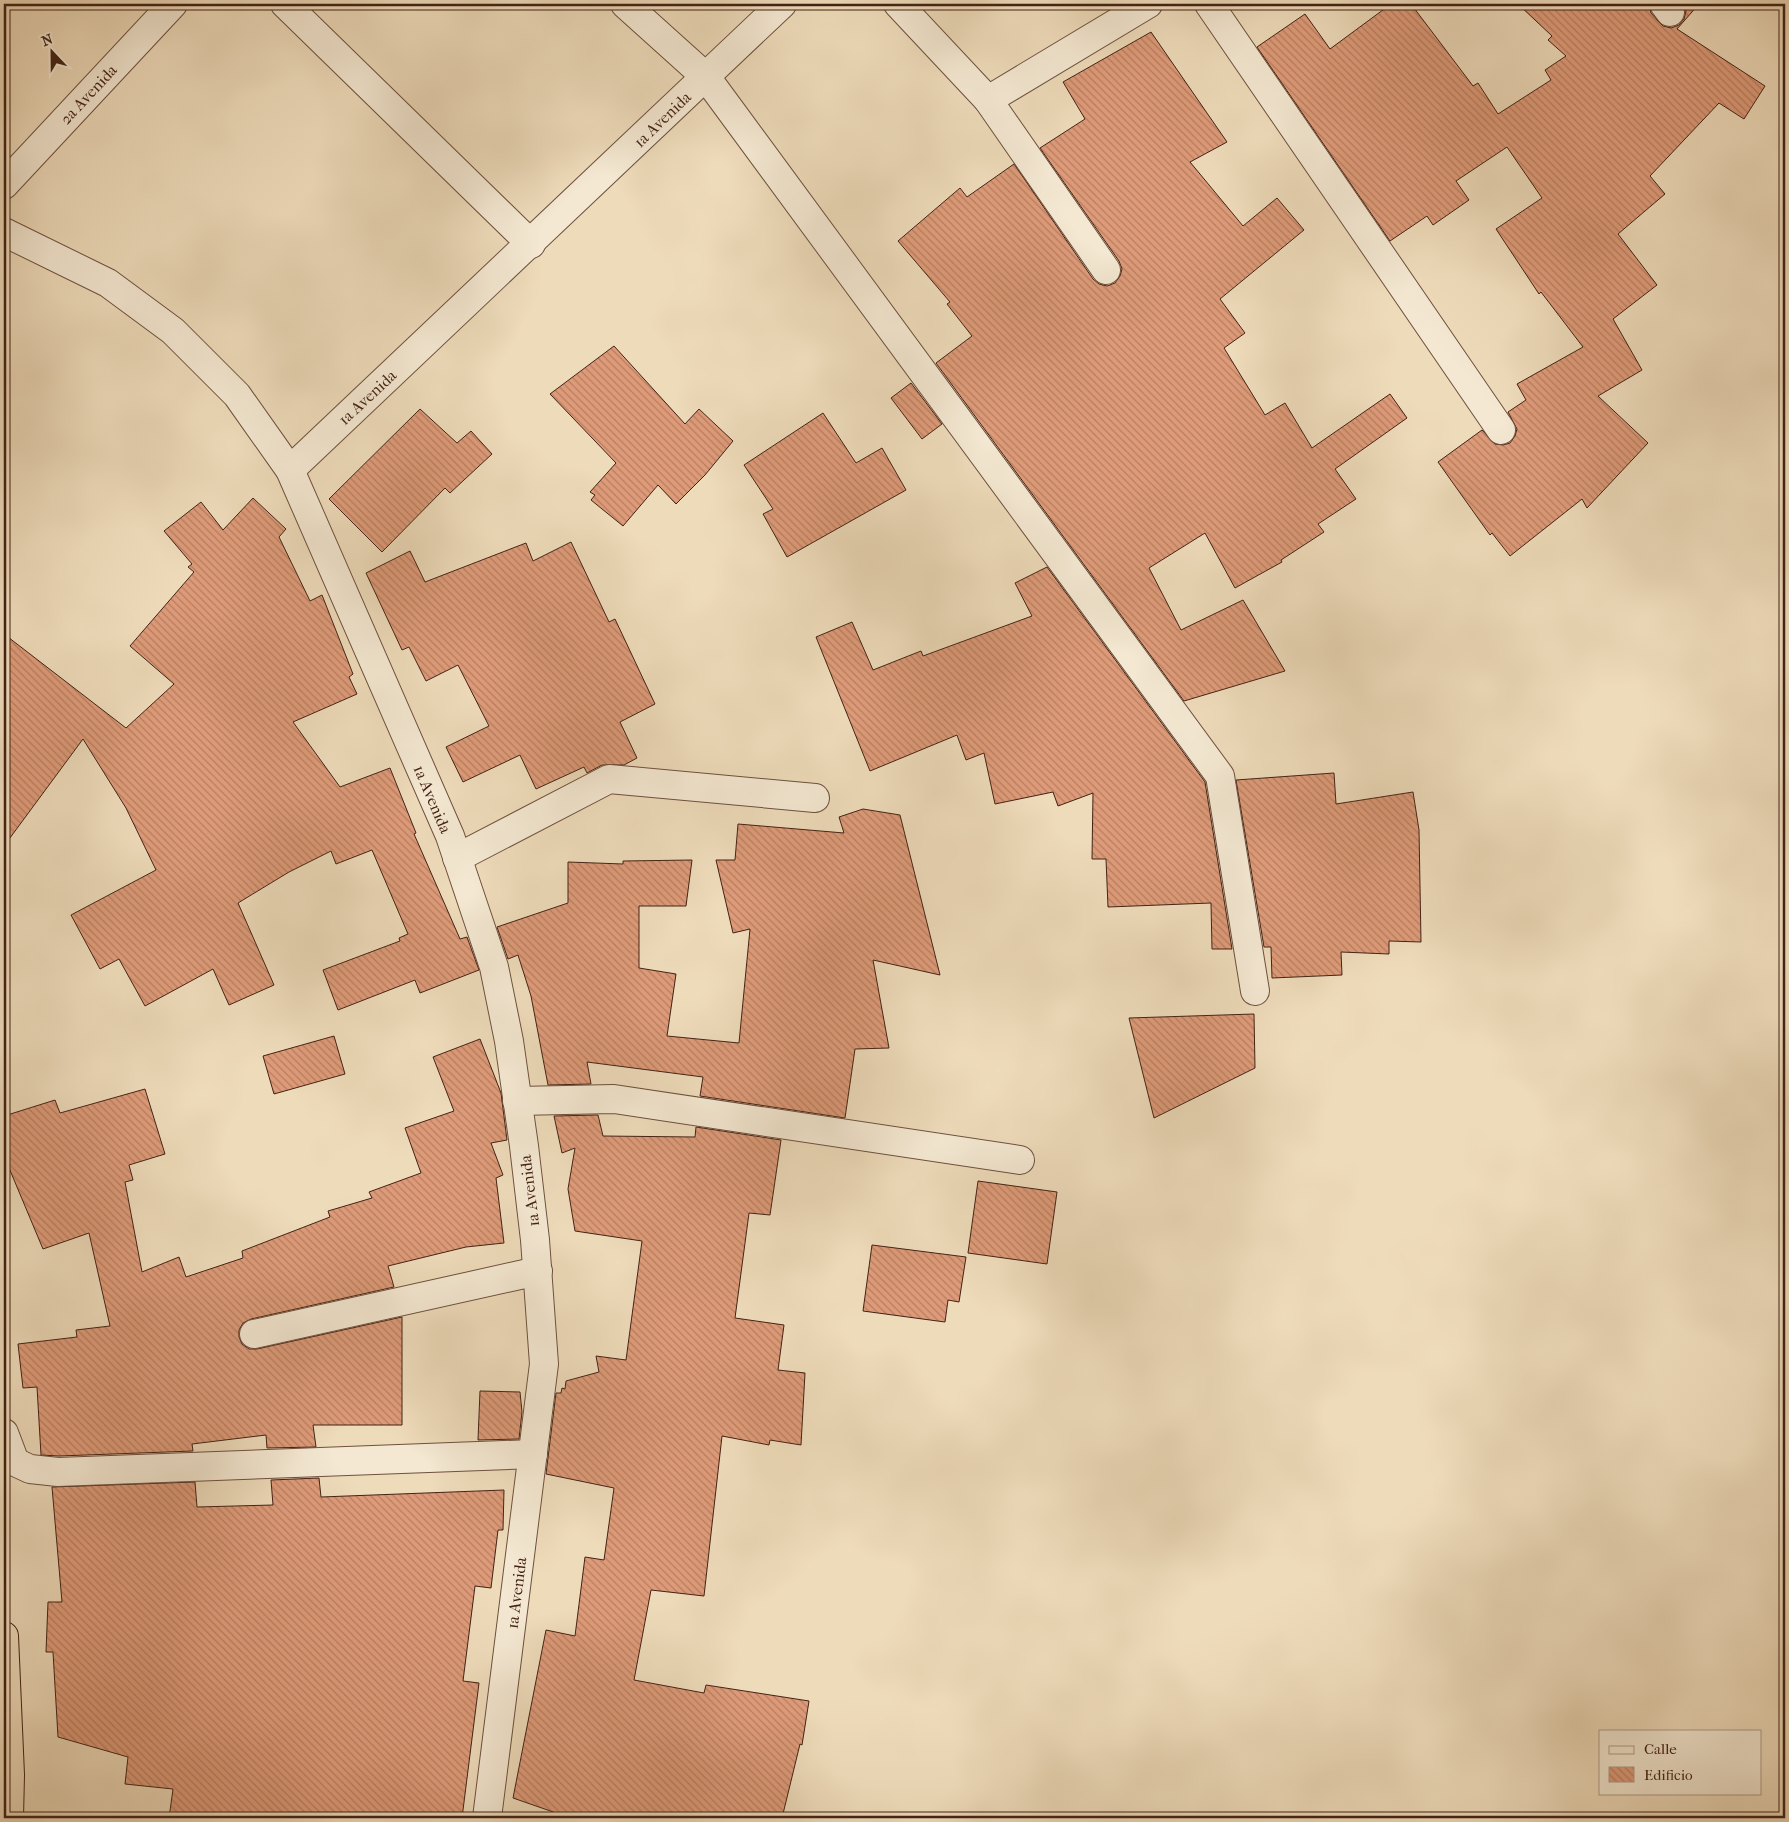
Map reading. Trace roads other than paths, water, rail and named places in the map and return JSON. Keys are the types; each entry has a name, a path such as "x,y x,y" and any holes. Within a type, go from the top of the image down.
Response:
{"highway":[{"path":"4,1636 10,1775 9,1818"}],"street":[{"name":"2a Avenida","path":"4,185 173,4"},
{"path":"285,4 531,244"},
{"path":"625,4 706,77 1220,776 1255,992"},
{"name":"1a Avenida","path":"487,1818 544,1364 538,1271 509,1041 494,967 450,836 290,470 531,244 782,4"},
{"path":"898,4 988,100 1106,270"},
{"path":"988,100 1148,4"},
{"path":"1209,4 1500,430"},
{"path":"6,238 108,283 173,331 237,395 290,470"},
{"path":"457,858 609,779 815,798"},
{"path":"517,1100 614,1099 1020,1160"},
{"path":"254,1334 538,1271"},
{"path":"4,1433 15,1462 30,1469 58,1472 533,1454"}]}
